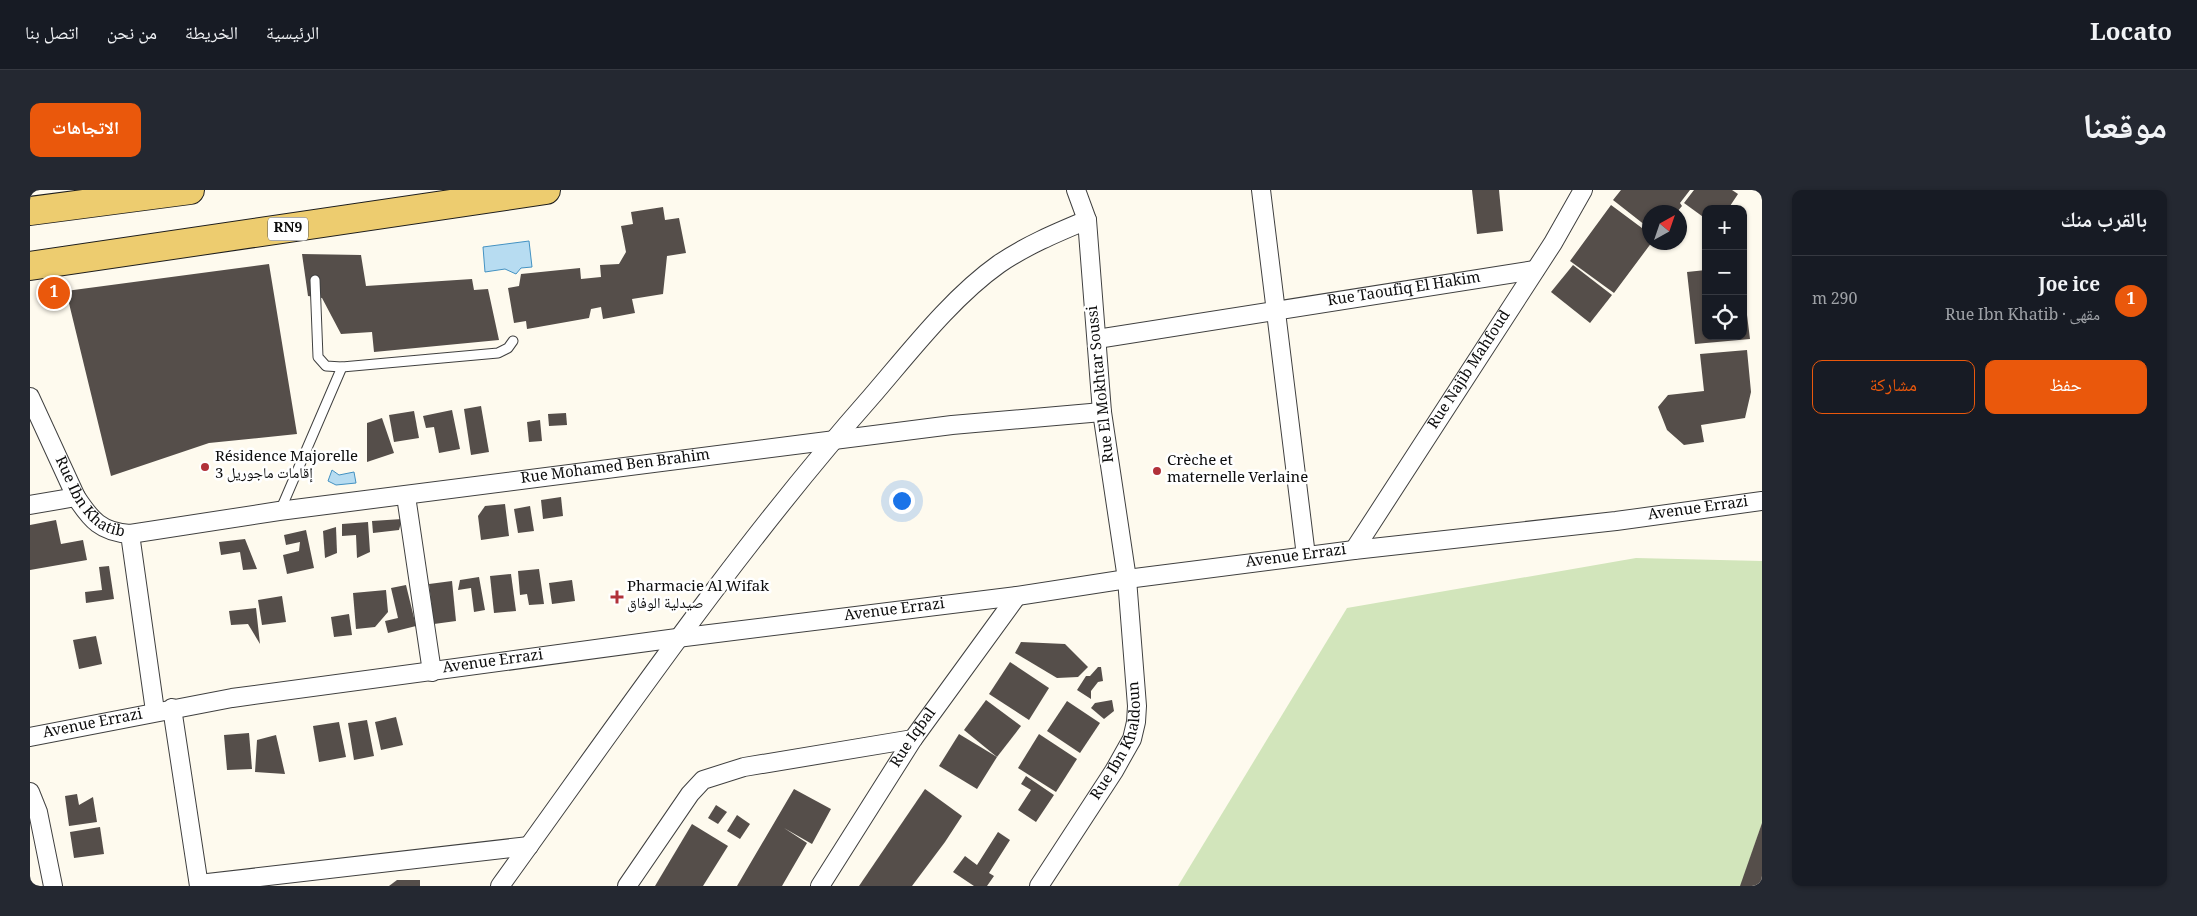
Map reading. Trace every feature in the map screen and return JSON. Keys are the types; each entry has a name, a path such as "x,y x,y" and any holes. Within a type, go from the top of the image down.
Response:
{"main road":[{"path":"30,211 190,190"},
{"name":"RN9","path":"30,266 546,190"}],"street":[{"name":"Rue El Mokhtar Soussi","path":"1076,190 1087,220 1102,412 1127,579"},
{"path":"1261,190 1306,556"},
{"name":"Rue Najib Mahfoud","path":"1354,550 1535,270 1583,190"},
{"path":"500,886 677,638 832,440 918,343 974,285 997,265 1030,244 1087,220"},
{"name":"Rue Taoufiq El Hakim","path":"1097,339 1535,270"},
{"name":"Rue Ibn Khatib","path":"30,397 76,497 86,512 107,531 130,534 155,711"},
{"name":"Rue Mohamed Ben Brahim","path":"130,534 280,511 832,440 952,425 1102,412"},
{"path":"406,496 432,672"},
{"path":"30,505 76,497"},
{"name":"Avenue Errazi","path":"30,737 155,711 232,698 677,638 1017,596 1127,579 1306,556 1616,521 1762,502"},
{"name":"Rue Ibn Khaldoun","path":"1039,886 1114,771 1132,739 1137,706 1127,579"},
{"name":"Rue Iqbal","path":"820,886 912,739 1017,596"},
{"path":"172,708 199,885 529,846"},
{"path":"627,886 690,794 702,780 744,767 912,739"},
{"path":"30,792 38,812 53,886"}],"lane":[{"path":"315,280 318,357 326,366 342,367 498,353 508,348 514,341"},
{"path":"280,511 342,367"}],"green space":[{"path":"1636,558 1762,561 1762,823 1741,886 1178,886 1347,608"}],"water":[{"path":"529,241 532,267 521,268 516,274 505,269 485,272 483,247"},
{"path":"332,470 339,475 354,472 356,483 336,485 328,481"}],"building":[{"path":"1472,190 1499,190 1503,231 1477,234"},
{"path":"1621,190 1690,190 1680,203 1681,205 1642,205 1642,223 1613,200"},
{"path":"1694,190 1732,190 1738,194 1731,205 1702,205 1702,216 1684,203"},
{"path":"1611,205 1642,228 1642,250 1646,250 1614,293 1570,261"},
{"path":"663,207 665,220 679,218 686,253 667,256 663,294 632,299 635,313 603,319 601,307 591,309 589,318 527,329 526,321 514,323 508,288 519,286 521,274 580,268 581,279 601,277 600,265 619,264 626,252 621,226 633,224 631,212"},
{"path":"302,254 361,255 366,286 472,279 474,290 488,289 499,340 374,352 372,332 341,334 322,298 308,296"},
{"path":"269,264 297,434 209,443 111,476 66,291"},
{"path":"1573,265 1612,295 1590,323 1551,292"},
{"path":"1702,270 1702,340 1739,340 1695,344 1687,272"},
{"path":"1747,315 1750,339 1747,339"},
{"path":"1747,350 1751,392 1745,418 1701,425 1704,442 1684,445 1667,430 1658,407 1668,395 1704,391 1700,354"},
{"path":"481,406 489,452 471,455 464,409"},
{"path":"452,410 460,449 439,453 434,427 426,428 423,416"},
{"path":"414,411 419,438 394,442 389,415"},
{"path":"566,413 567,425 549,426 548,414"},
{"path":"382,418 394,453 367,462 367,423"},
{"path":"540,420 542,441 529,442 527,422"},
{"path":"561,497 563,516 543,519 541,500"},
{"path":"505,504 509,536 481,540 478,516 485,506"},
{"path":"530,506 534,531 518,533 514,509"},
{"path":"402,519 399,530 373,533 372,521"},
{"path":"56,520 61,544 83,540 87,560 30,570 30,525"},
{"path":"368,522 370,552 357,558 356,535 342,536 342,524"},
{"path":"336,527 337,553 325,558 323,531"},
{"path":"306,530 314,568 287,574 283,555 299,551 300,542 286,545 284,535"},
{"path":"245,539 257,569 243,570 240,552 221,555 219,542"},
{"path":"109,566 114,599 86,603 85,592 102,590 99,567"},
{"path":"539,569 544,604 529,605 527,594 520,595 518,571"},
{"path":"511,574 516,611 494,613 490,576"},
{"path":"479,577 485,610 474,612 471,588 458,590 460,580"},
{"path":"572,580 575,601 552,604 549,583"},
{"path":"452,581 456,621 434,624 429,584"},
{"path":"406,585 416,626 388,633 385,621 398,618 391,588"},
{"path":"386,590 388,612 375,627 356,629 353,593"},
{"path":"282,596 286,622 262,625 258,600"},
{"path":"256,608 260,644 248,624 231,625 229,611"},
{"path":"349,614 352,635 334,637 331,617"},
{"path":"96,636 102,664 79,669 73,640"},
{"path":"1021,642 1065,644 1088,667 1078,677 1057,678 1015,653"},
{"path":"1010,662 1049,688 1029,720 989,694"},
{"path":"1098,667 1101,667 1103,681 1098,682 1091,691 1091,699 1077,690 1086,676 1090,676"},
{"path":"986,700 1021,726 997,757 964,730"},
{"path":"1112,700 1114,711 1104,719 1091,708 1095,703"},
{"path":"1067,701 1100,723 1080,753 1047,731"},
{"path":"396,717 403,745 381,750 375,722"},
{"path":"367,720 374,756 354,760 348,723"},
{"path":"339,722 346,757 319,762 313,726"},
{"path":"249,733 252,769 227,770 224,735"},
{"path":"959,734 997,757 977,789 939,766"},
{"path":"1039,734 1077,759 1056,792 1018,768"},
{"path":"276,735 285,774 255,772 257,740"},
{"path":"1026,776 1054,795 1036,822 1018,810 1031,790 1021,784"},
{"path":"794,789 831,809 812,844 784,828 807,843 782,886 737,886"},
{"path":"925,789 962,816 945,842 912,886 859,886"},
{"path":"77,794 79,805 93,797 97,822 69,826 65,796"},
{"path":"716,805 727,812 718,824 708,818"},
{"path":"737,815 750,824 740,839 727,831"},
{"path":"1762,823 1762,886 1740,886"},
{"path":"692,824 728,846 703,886 655,886"},
{"path":"100,827 104,854 74,858 70,832"},
{"path":"998,832 1010,840 989,873 994,876 987,886 974,886 953,872 965,856 977,865"},
{"path":"397,880 420,880 420,886 389,886"}],"place":[{"name":"Joe ice","path":"54,293"},
{"name":"Résidence Majorelle إقامات ماجوريل 3","path":"205,467"},
{"name":"Crèche et maternelle Verlaine","path":"1157,471"},
{"name":"Pharmacie Al Wifak صيدلية الوفاق","path":"617,597"}]}
